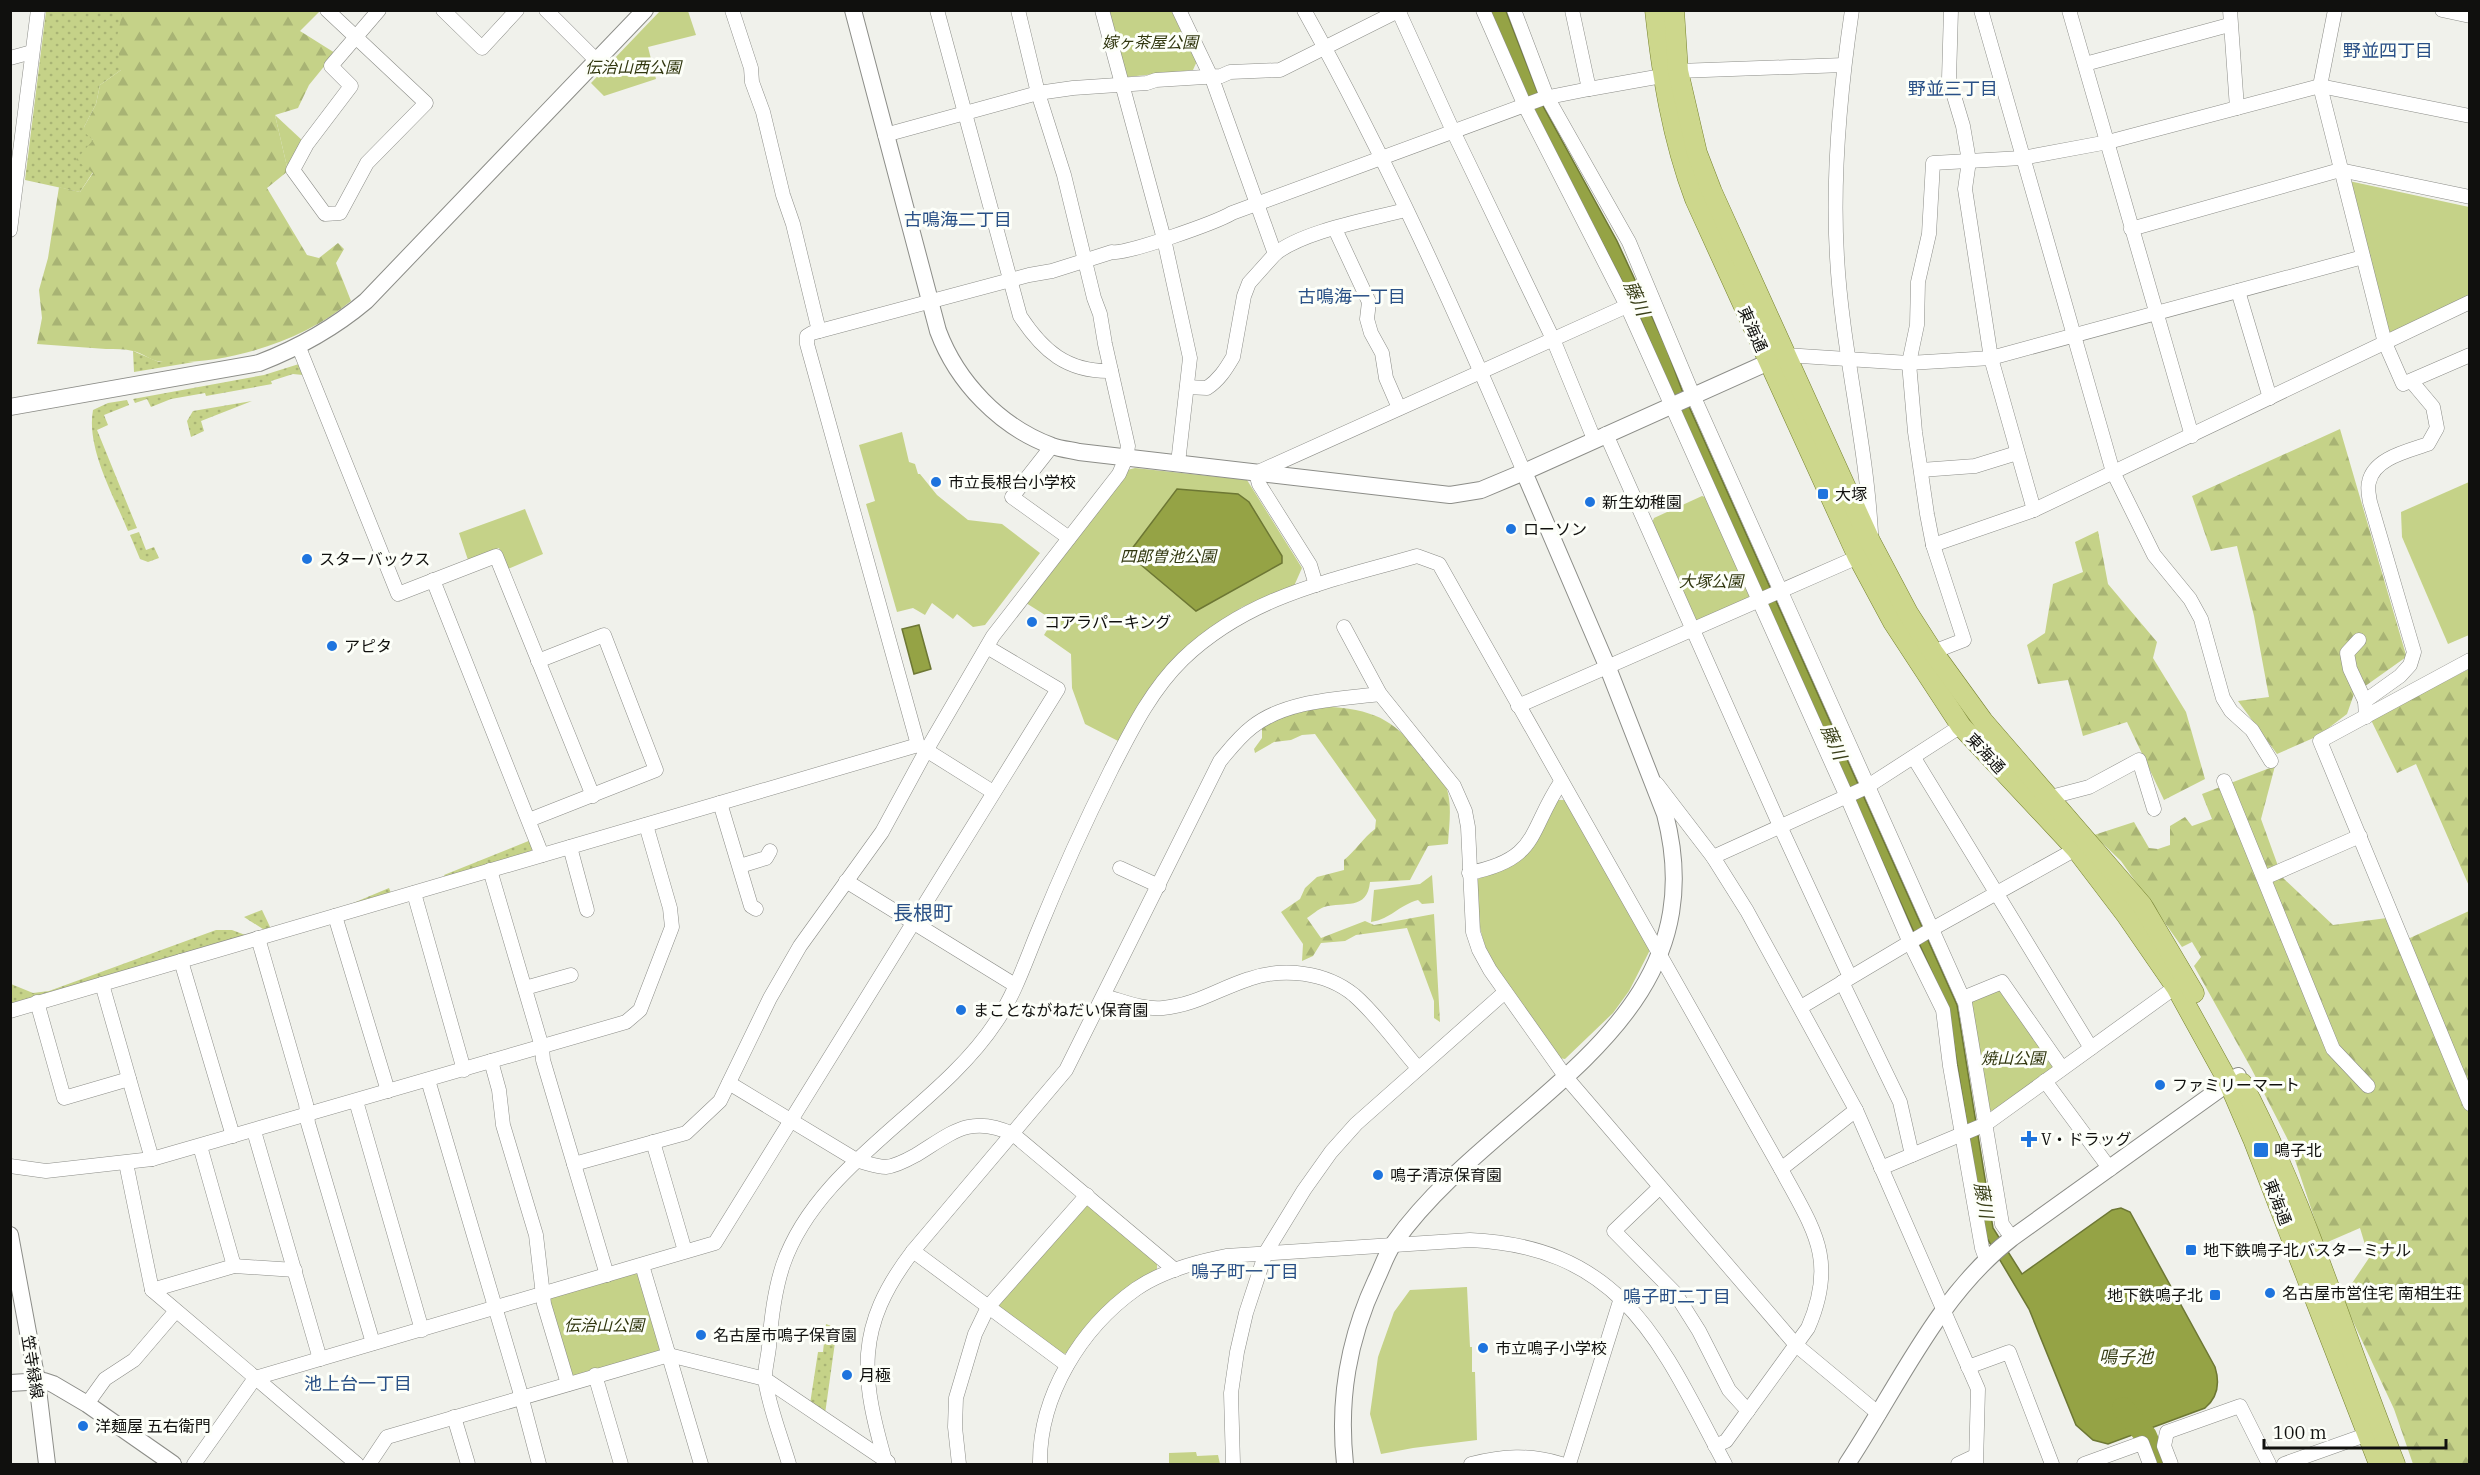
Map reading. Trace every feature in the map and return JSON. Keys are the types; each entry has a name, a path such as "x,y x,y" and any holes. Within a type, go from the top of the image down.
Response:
{"main road":[{"name":"東海通","path":"1655,10 1670,73 1680,159 1695,199 1777,359 1864,550 1893,622 1961,726 2076,849 2181,984"},
{"name":"東海通","path":"1670,73 1674,10"},
{"name":"東海通","path":"1864,550 1983,721 2047,798 2082,834 2142,905 2181,984 2234,1080 2374,1431 2396,1464"},
{"name":"東海通","path":"2374,1431 2379,1464"}],"street":[{"path":"10,230 38,10"},
{"path":"327,10 354,37 426,103 367,163 340,213 324,214 293,170 307,144 351,86 331,66 354,37 379,10"},
{"path":"443,10 482,48 517,10"},
{"path":"546,10 597,61"},
{"path":"10,407 259,363 288,352 318,335 366,302 645,10"},
{"path":"853,10 885,135 946,351 969,386 1004,419 1052,446 1126,458 1450,495 1481,490 1777,359 1849,359 1909,363 1991,358 2363,257"},
{"path":"937,10 1020,316 1046,350 1065,362 1089,371 1112,371"},
{"path":"574,1164 686,1133 720,1101 770,998 800,946 882,832 922,748 987,647 1119,474 1126,458 1128,447 1100,314 1059,157 1038,93 1018,10"},
{"path":"1102,10 1164,239 1190,358 1178,463"},
{"path":"1179,10 1211,77 1275,254"},
{"path":"1304,10 1381,158 1458,318 1608,668 1652,777 1671,836 1675,878 1671,922 1660,957 1645,987 1628,1012 1565,1076 1452,1177 1393,1245 1362,1312 1348,1360 1342,1404 1345,1464"},
{"path":"1484,10 1527,105 1627,306 1682,400 1779,591 1930,930 1963,998 2002,1224 2009,1240"},
{"path":"1514,10 1546,97 1629,242 1682,400 1761,600 1942,1010 1982,1248 1989,1256"},
{"path":"1572,10 1588,89"},
{"path":"1518,706 1761,600 1864,550 1870,516 1837,259 1836,227 1844,65 1852,10"},
{"path":"1951,10 1949,79 1963,126 1969,161 1965,189 1991,358 2034,510"},
{"path":"1981,10 2072,336 2113,472 2154,555 2190,599 2201,619 2223,698 2231,711 2252,730 2271,761"},
{"path":"2069,10 2192,436"},
{"path":"2230,10 2229,25 2237,108"},
{"path":"2335,10 2320,86 2385,343 2403,384 2469,355"},
{"path":"2442,10 2469,16"},
{"path":"733,11 751,68 752,82 793,224 819,331"},
{"path":"885,135 1038,93 1156,80 1211,77 1230,72 1280,70 1399,11 1453,131 1694,630 1900,1102 1912,1155"},
{"path":"2085,64 2229,25"},
{"path":"10,58 32,52"},
{"path":"993,792 922,748 807,344 807,336 931,301 1052,272 1112,252 1126,252 1220,220 1257,204 1546,97 1670,73 1844,65"},
{"path":"1933,652 1964,640 1933,546 1915,432 1909,363 1917,325 1918,282 1929,234 1934,163 2022,158 2108,142 2320,86 2469,116"},
{"path":"2131,229 2340,170 2469,197"},
{"path":"1187,387 1207,388 1217,381 1229,365 1233,357 1244,296 1249,283 1275,254 1285,246 1405,210"},
{"path":"1335,230 1369,302 1367,319 1371,333 1382,353 1386,378 1399,408"},
{"path":"2238,291 2270,398"},
{"path":"1933,546 2034,510 2469,302"},
{"path":"1256,473 1627,306"},
{"path":"298,345 398,594 496,556 593,796"},
{"path":"2365,701 2405,671 2410,665 2414,652 2370,502 2369,482 2377,467 2396,455 2428,444 2437,428 2433,407 2412,382"},
{"path":"1052,446 1012,497 1069,538"},
{"path":"1921,470 1975,466 2017,453"},
{"path":"1256,473 1259,484 1310,565 1316,585"},
{"path":"789,1464 765,1379 773,1305 784,1264 800,1228 818,1202 858,1161 976,1050 998,1020 1073,847 1126,740 1157,688 1184,658 1226,624 1248,610 1278,597 1417,555 1439,564 1781,1169 1814,1232 1820,1249 1822,1281 1808,1328 1726,1441 1715,1446"},
{"path":"433,580 542,855"},
{"path":"1344,627 1380,694 1454,786 1465,811 1468,827 1473,932 1479,950 1505,992 1565,1076 1796,1345 1879,1414"},
{"path":"529,820 656,770 604,635 538,661"},
{"path":"2359,640 2347,653 2350,669 2365,701 2366,717"},
{"path":"194,1464 255,1378 715,1243 1058,689 987,647"},
{"path":"2469,660 2320,741 2469,1104"},
{"path":"888,1463 871,1412 867,1387 869,1340 878,1309 898,1271 913,1251 1065,1071 1220,761 1235,742 1253,726 1273,714 1297,707 1380,694"},
{"path":"1713,858 1867,787 1961,726"},
{"path":"10,1011 720,803 922,748"},
{"path":"1914,758 2091,1047"},
{"path":"2047,798 2089,787 2139,760 2154,809"},
{"path":"1652,777 1713,858 1747,911 1856,1110 1978,1389 1976,1460 1958,1464"},
{"path":"2224,781 2333,1049 2368,1086"},
{"path":"1469,873 1490,869 1526,847 1536,831 1550,798 1561,782"},
{"path":"720,803 751,906 756,909"},
{"path":"10,1166 46,1171 152,1159 626,1022 640,1010 672,927 670,908 646,825"},
{"path":"2264,878 2360,836"},
{"path":"570,847 587,909"},
{"path":"1801,1007 1930,930 2076,849"},
{"path":"740,866 766,858 770,851"},
{"path":"1120,868 1159,886"},
{"path":"490,870 542,1047 543,1060 607,1275"},
{"path":"846,881 1015,985"},
{"path":"414,893 464,1070"},
{"path":"335,916 388,1091"},
{"path":"258,938 373,1344"},
{"path":"182,961 233,1136"},
{"path":"1104,996 1146,1007 1161,1008 1192,1003 1264,974 1296,973 1313,976 1342,987 1354,995 1418,1068"},
{"path":"525,988 571,975"},
{"path":"1963,998 2001,982 2062,1068"},
{"path":"102,984 152,1159"},
{"path":"1881,1168 1984,1125 2181,984"},
{"path":"1233,1464 1231,1393 1237,1352 1246,1312 1266,1252 1304,1190 1331,1152 1356,1124 1505,992"},
{"path":"37,1002 64,1098 129,1079"},
{"path":"491,1061 499,1090 503,1125 536,1235 544,1304 568,1384"},
{"path":"428,1080 496,1308 539,1464"},
{"path":"1847,1464 1943,1311 1989,1256 2234,1080"},
{"path":"2045,1081 2110,1169"},
{"path":"729,1083 858,1161 886,1167 903,1162 964,1127 989,1125 1013,1134 1175,1270"},
{"path":"356,1101 422,1330"},
{"path":"1781,1169 1856,1110"},
{"path":"254,1131 320,1359"},
{"path":"653,1142 685,1251"},
{"path":"200,1146 234,1266"},
{"path":"126,1163 152,1290 175,1312 357,1464"},
{"path":"1659,1188 1614,1231 1675,1293 1699,1331 1729,1390 1748,1411"},
{"path":"959,1464 955,1427 956,1398 968,1352 988,1307 1087,1195"},
{"name":"笠寺緑線","path":"10,1235 15,1289 37,1381 47,1464"},
{"path":"1040,1464 1049,1405 1066,1365 1090,1332 1119,1303 1137,1289 1175,1270 1215,1258 1266,1252 1470,1240 1520,1244 1544,1251 1610,1287 1650,1330 1725,1464"},
{"path":"913,1251 1066,1365"},
{"path":"642,1265 701,1464"},
{"path":"152,1290 234,1266 295,1270"},
{"path":"1569,1464 1621,1298"},
{"path":"87,1404 105,1379 134,1360 175,1312"},
{"path":"1968,1368 2009,1352 2052,1464"},
{"path":"369,1464 387,1437 669,1355 765,1379 888,1463"},
{"path":"595,1375 621,1464"},
{"path":"10,1383 37,1381 53,1384 87,1404 173,1464"},
{"path":"2171,1464 2164,1446 2167,1432 2240,1406 2269,1464"},
{"path":"454,1417 468,1464"},
{"path":"2284,1464 2374,1431"},
{"path":"2084,1464 2142,1443 2150,1464"},
{"path":"1471,1464 1512,1456 1561,1464"}],"green space":[{"path":"123,10 320,11 300,31 335,53 309,85 298,108 275,115 288,171 267,188 307,255 319,258 338,243 344,249 336,263 351,301 331,316 287,339 237,355 212,360 159,362 127,350 37,344 42,318 39,290 48,258 59,187 80,192 93,173 76,160 93,140 85,133 84,127 96,104 100,85 121,70 117,37"},
{"path":"46,11 123,11 121,70 100,85 96,104 84,127 93,140 93,172 80,192 25,180"},
{"name":"伝治山西公園","path":"660,11 688,11 696,35 648,47 656,79 604,96 591,83"},
{"name":"嫁ヶ茶屋公園","path":"1106,11 1173,11 1197,61 1193,70 1127,77"},
{"path":"275,115 304,142 288,171"},
{"path":"2349,181 2469,207 2469,295 2390,334"},
{"path":"133,351 159,362 194,362 134,372"},
{"path":"299,364 303,375 293,374 271,381 272,384 206,396 205,393 171,399 151,407 147,399 135,403 133,399 264,375"},
{"path":"127,400 129,405 104,415 108,425 97,430 137,528 128,531 97,456 92,425 93,410 108,403"},
{"path":"252,401 201,421 204,431 191,437 187,421 193,411"},
{"path":"2340,429 2406,655 2409,655 2354,694 2347,714 2318,736 2277,754 2238,701 2269,697 2254,616 2237,546 2211,551 2192,496"},
{"path":"902,432 909,462 915,464 918,474 937,495 968,520 1002,524 1040,553 985,625 973,627 957,614 953,619 932,603 925,615 913,608 897,612 866,504 875,501 859,445"},
{"name":"四郎曽池公園","path":"1135,468 1247,480 1302,568 1294,586 1242,607 1207,631 1120,742 1085,724 1072,688 1071,654 1044,635 1053,620 1026,603 1127,470"},
{"path":"2469,482 2469,635 2448,644 2402,537 2401,512"},
{"name":"大塚公園","path":"1702,496 1708,498 1751,594 1749,599 1700,622 1695,619 1652,523 1654,518"},
{"path":"525,509 543,554 508,569 499,548 468,560 459,533"},
{"path":"2098,531 2108,584 2157,642 2153,658 2186,712 2205,779 2164,800 2127,722 2083,736 2068,680 2038,684 2027,645 2045,633 2053,584 2083,572 2075,542"},
{"path":"139,532 146,550 154,547 159,558 148,562 140,559 130,535"},
{"path":"2469,669 2469,886 2416,764 2397,773 2371,720"},
{"path":"1332,707 1375,715 1395,727 1438,774 1445,784 1449,798 1448,844 1428,846 1410,880 1370,882 1368,891 1360,901 1324,907 1307,918 1321,938 1365,921 1374,925 1434,914 1440,1022 1434,1018 1434,1001 1407,928 1356,935 1345,941 1321,943 1313,956 1302,961 1303,944 1281,912 1300,899 1305,888 1317,877 1344,870 1344,860 1375,829 1376,820 1315,734 1274,742 1255,753 1254,749 1262,738 1262,727 1296,713"},
{"path":"2275,766 2261,819 2282,877 2333,925 2387,918 2399,943 2469,911 2469,1464 2413,1464 2394,1409 2342,1298 2369,1258 2360,1228 2323,1244 2289,1142 2194,966 2201,957 2192,942 2182,947 2121,861 2094,835 2134,822 2149,848 2158,849 2170,845 2170,826 2185,817 2192,826 2212,819 2202,794"},
{"path":"1555,800 1565,800 1649,948 1629,991 1613,1013 1565,1059 1559,1058 1493,965 1482,934 1475,881 1534,845 1544,828"},
{"path":"531,840 534,846 529,855 334,911 389,888 391,893 445,877 444,875"},
{"path":"1432,875 1434,903 1422,904 1418,900 1384,918 1371,922 1374,890 1420,884"},
{"path":"262,910 271,929 266,931 244,917"},
{"path":"216,930 232,930 248,936 11,1006 11,984 33,993 49,991"},
{"name":"焼山公園","path":"2003,989 2054,1062 2054,1069 1994,1112 1988,1109 1970,1002 1973,997"},
{"path":"1089,1204 1157,1261 1157,1271 1067,1353 1060,1355 999,1310 997,1304 1083,1205"},
{"name":"伝治山公園","path":"635,1273 640,1276 660,1348 657,1353 574,1377 568,1375 547,1303 550,1297"},
{"path":"1467,1287 1472,1372 1475,1372 1477,1440 1381,1454 1370,1414 1378,1357 1394,1312 1410,1290"},
{"path":"826,1324 837,1328 825,1414 810,1404 818,1352 823,1352"},
{"path":"1196,1452 1197,1456 1218,1455 1220,1464 1169,1464 1169,1453"}],"water":[{"name":"鳴子池","path":"1489,11 1506,11 1543,106 1617,241 1957,1005 1993,1228 2022,1274 2112,1210 2121,1208 2130,1212 2215,1367 2217,1389 2213,1399 2205,1408 2108,1444 2093,1440 2076,1425 2029,1309 1985,1235 1948,1008 1670,389 1636,308 1532,108"},
{"path":"1177,489 1238,494 1249,502 1282,556 1282,563 1196,611 1128,554"},
{"path":"919,625 931,669 914,674 902,629"}],"waterway":[{"name":"藤川","path":"2123,1408 2146,1436 2158,1464"}],"place":[{"name":"市立長根台小学校","path":"936,482"},
{"name":"大塚","path":"1823,494"},
{"name":"新生幼稚園","path":"1590,502"},
{"name":"ローソン","path":"1511,529"},
{"name":"スターバックス","path":"307,559"},
{"name":"コアラパーキング","path":"1032,622"},
{"name":"アピタ","path":"332,646"},
{"name":"まことながねだい保育園","path":"961,1010"},
{"name":"ファミリーマート","path":"2160,1085"},
{"name":"V・ドラッグ","path":"2029,1139"},
{"name":"鳴子北","path":"2261,1150"},
{"name":"鳴子清涼保育園","path":"1378,1175"},
{"name":"地下鉄鳴子北バスターミナル","path":"2191,1250"},
{"name":"名古屋市営住宅 南相生荘","path":"2270,1293"},
{"name":"地下鉄鳴子北","path":"2215,1295"},
{"name":"名古屋市鳴子保育園","path":"701,1335"},
{"name":"市立鳴子小学校","path":"1483,1348"},
{"name":"月極","path":"847,1375"},
{"name":"洋麺屋 五右衛門","path":"83,1426"}],"district":[{"name":"野並四丁目","path":"2388,50"},
{"name":"野並三丁目","path":"1953,88"},
{"name":"古鳴海二丁目","path":"958,219"},
{"name":"古鳴海一丁目","path":"1352,296"},
{"name":"長根町","path":"923,912"},
{"name":"鳴子町一丁目","path":"1245,1271"},
{"name":"鳴子町二丁目","path":"1677,1296"},
{"name":"池上台一丁目","path":"358,1383"}]}
